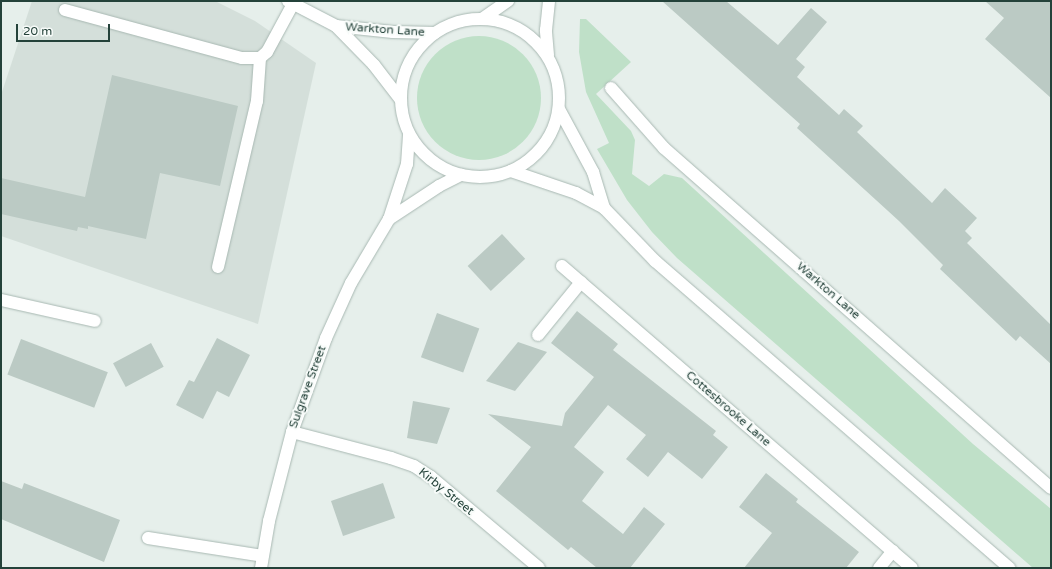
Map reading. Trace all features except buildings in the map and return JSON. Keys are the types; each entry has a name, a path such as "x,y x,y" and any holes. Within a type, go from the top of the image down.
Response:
{"street":[{"path":"482,19 508,1"},
{"path":"548,58 546,30 549,1"},
{"path":"65,10 242,58 260,58 267,52 290,2"},
{"name":"Warkton Lane","path":"290,2 336,26 374,65 401,100"},
{"path":"474,18 499,20 517,27 542,48 557,77 559,109 555,124 543,147 524,165 496,177 468,178 449,172 430,161 417,148 409,134 401,111 401,85 408,62 425,39 435,33 446,25 474,18"},
{"name":"Warkton Lane","path":"336,26 393,32 435,33"},
{"path":"218,268 257,101 260,58"},
{"name":"Warkton Lane","path":"612,88 664,148 1051,488"},
{"path":"559,109 593,172 604,208"},
{"name":"Sulgrave Street","path":"262,562 269,521 292,432 326,338 351,283 389,219 407,164 409,134"},
{"path":"511,171 576,193 604,208 655,261 1010,568"},
{"name":"Sulgrave Street","path":"389,219 440,186 461,175"},
{"name":"Cottesbrooke Lane","path":"562,266 912,568"},
{"path":"538,335 581,282"},
{"path":"1,300 94,321"},
{"name":"Kirby Street","path":"292,432 392,458 414,466 431,477 539,568"},
{"path":"148,538 262,562"},
{"path":"879,568 893,551"}],"shaded area":[{"path":"32,1 215,1 255,21 316,63 258,324 1,236 1,95"}],"green space":[{"path":"580,19 586,19 631,62 596,94 631,131 635,140 632,174 649,186 664,174 682,178 973,444 1051,509 1051,568 1033,568 677,258 652,232 627,200 597,149 609,143 586,92 579,52"},
{"path":"479,36 503,41 523,54 536,74 541,98 536,122 523,142 503,155 479,160 455,155 435,142 422,122 417,98 422,74 435,54 455,41"}]}
